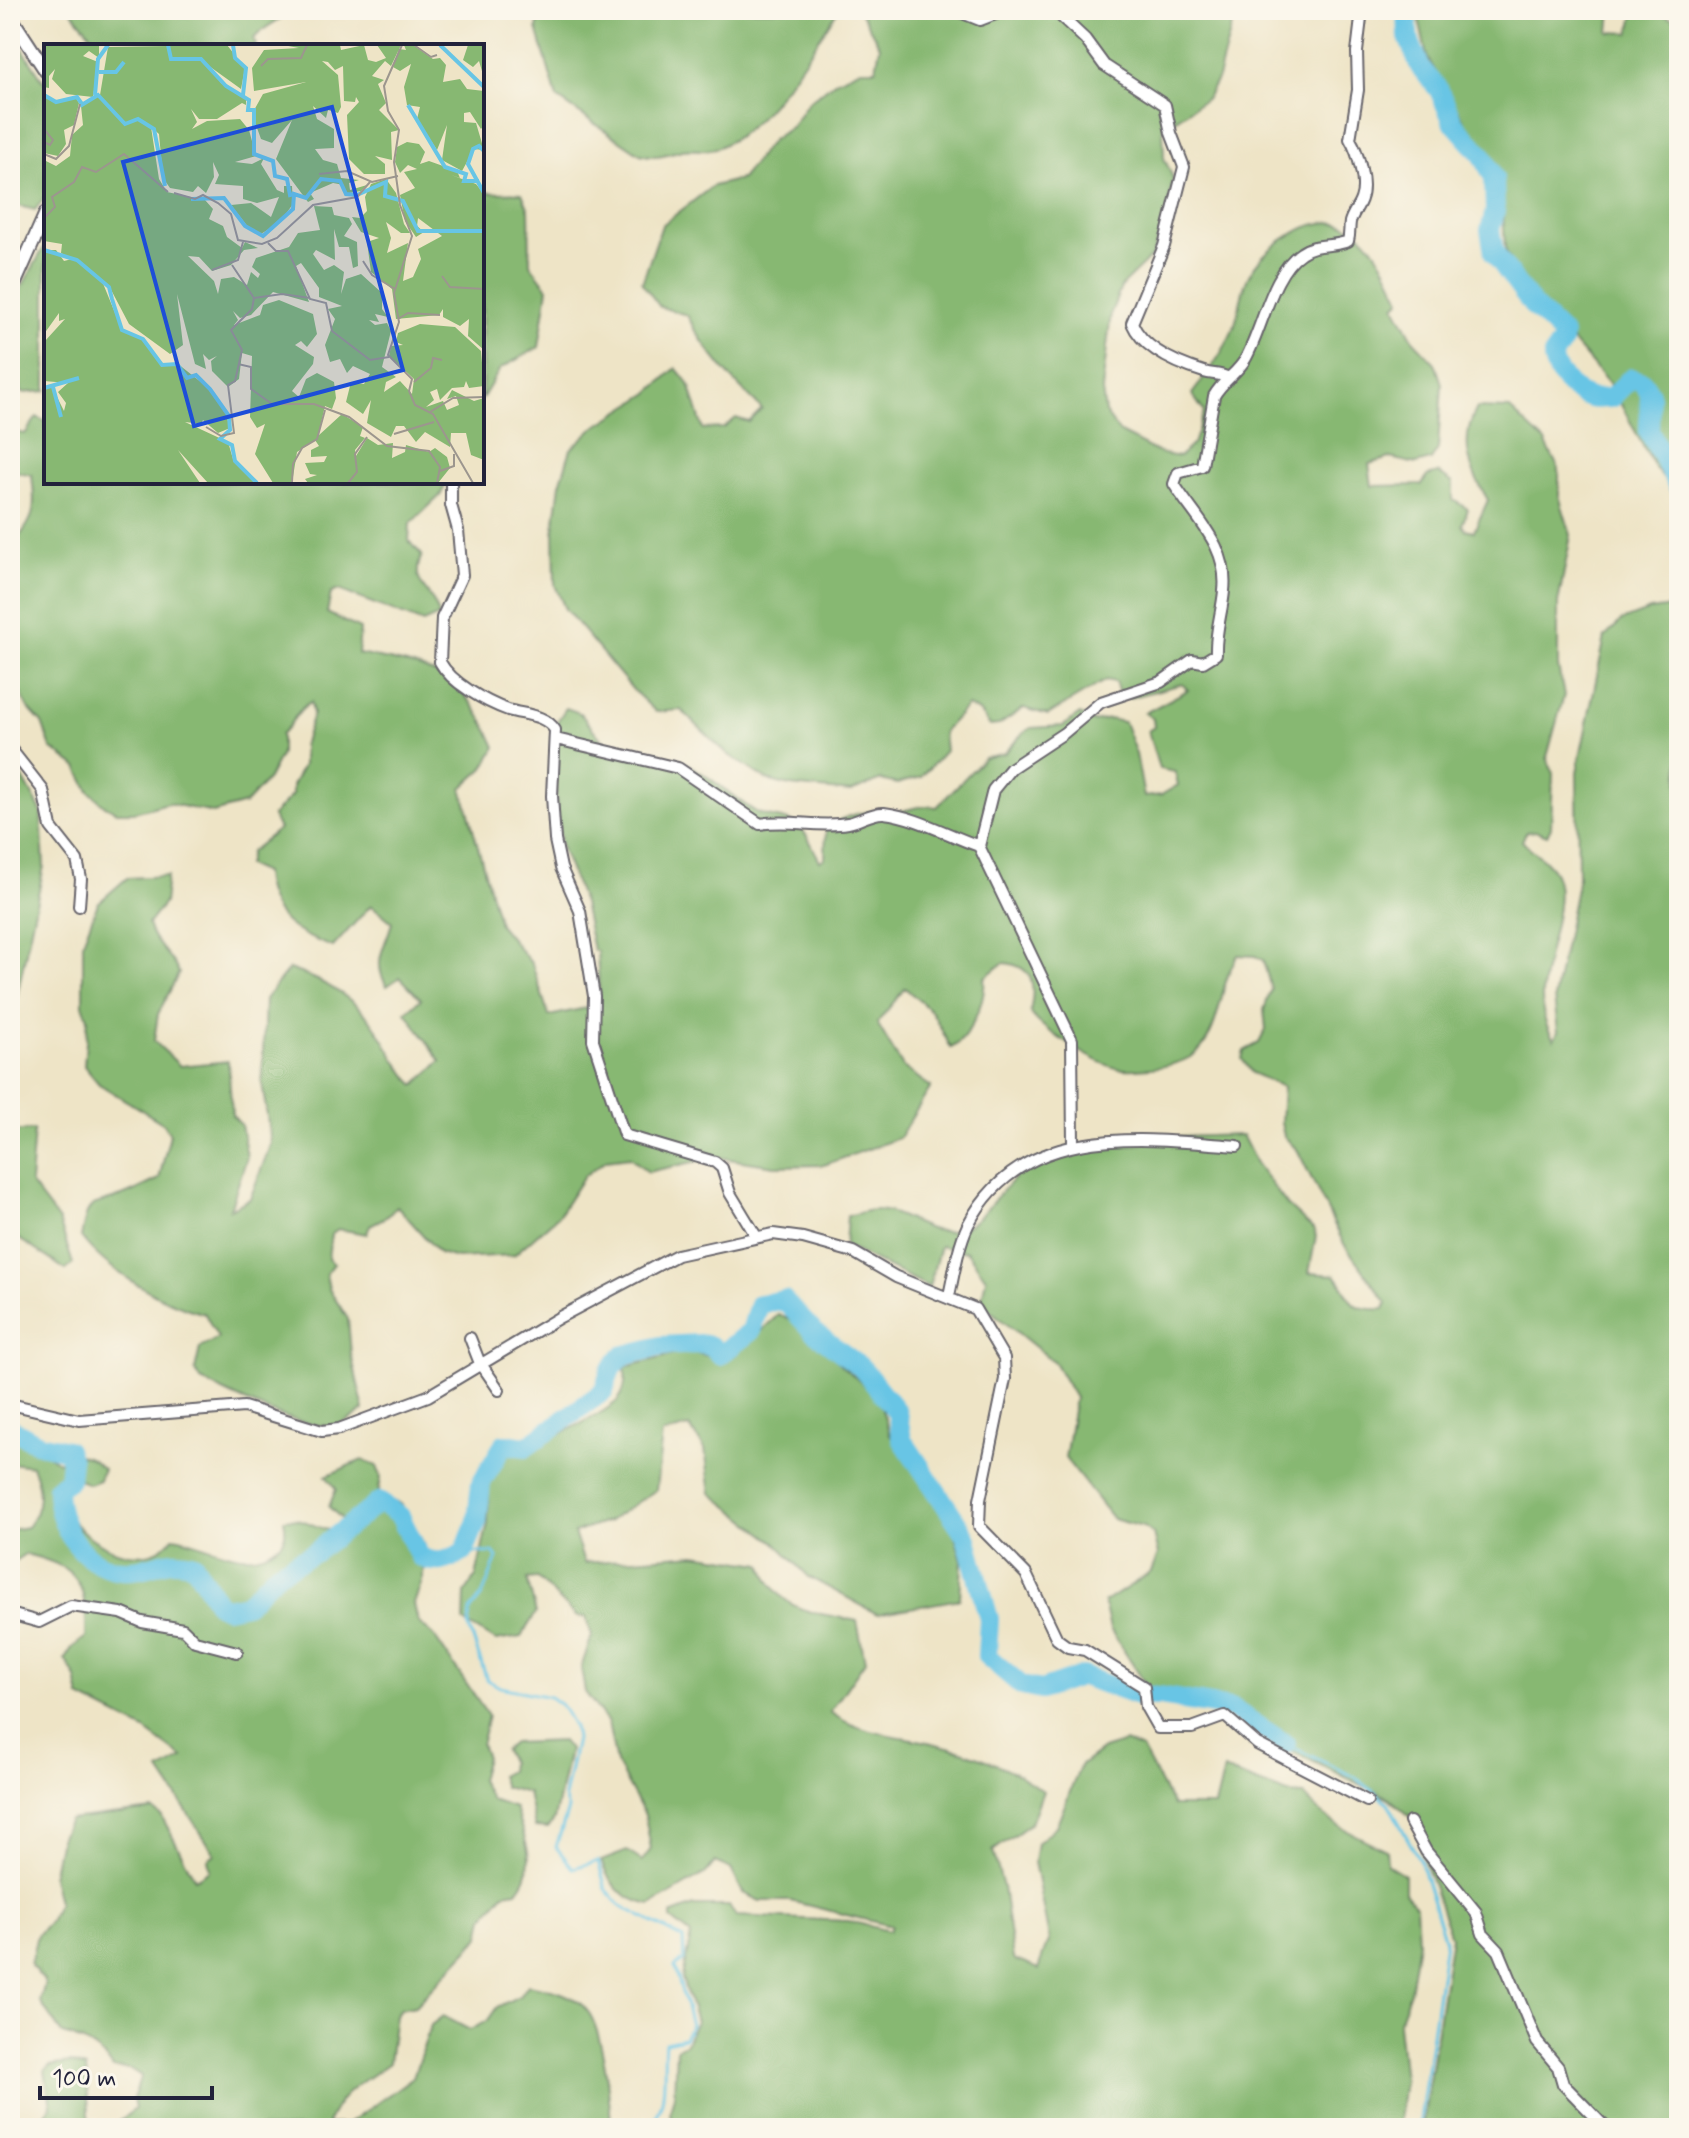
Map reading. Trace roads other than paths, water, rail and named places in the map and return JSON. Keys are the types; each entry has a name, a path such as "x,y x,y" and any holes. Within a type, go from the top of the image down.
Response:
{"street":[{"path":"955,10 980,20 1006,10"},
{"path":"1054,10 1085,39 1104,65 1165,105 1171,133 1184,167 1164,246 1132,323 1136,333 1163,354 1206,374 1228,378"},
{"path":"1073,1144 1072,1040 979,846 993,790 1011,768 1064,733 1101,702 1161,682 1192,660 1203,662 1216,654 1217,618 1224,590 1222,561 1208,529 1174,484 1178,473 1202,466 1214,396 1228,378 1238,372 1247,356 1269,300 1289,262 1316,245 1348,241 1350,222 1362,197 1364,181 1358,169 1357,151 1350,139 1358,90 1362,10"},
{"path":"10,16 44,68"},
{"path":"10,294 44,218"},
{"path":"451,484 451,505 458,530 462,575 442,618 440,662 457,681 492,703 552,724 556,739 552,796 555,840 561,868 580,911 594,996 593,1040 624,1135 715,1162 722,1168 730,1193 756,1236"},
{"path":"556,739 678,768 760,824 779,820 846,824 876,813 886,813 917,821 979,846"},
{"path":"10,748 43,790 51,827 77,860 81,879 79,906"},
{"path":"949,1296 968,1226 992,1190 1023,1165 1073,1144 1168,1140 1237,1146"},
{"path":"10,1404 79,1420 244,1407 331,1431 428,1396 560,1317 677,1255 756,1236 787,1235 833,1245 866,1258 908,1283 949,1296 975,1309 999,1347 1006,1367 980,1500 979,1526 1026,1574 1057,1639 1068,1647 1085,1650 1144,1687 1146,1707 1158,1728 1192,1728 1225,1716 1257,1744 1367,1801"},
{"path":"470,1338 481,1365 499,1390"},
{"path":"10,1614 39,1622 71,1606 121,1613 142,1622 183,1629 195,1641 237,1652"},
{"path":"1410,1822 1426,1851 1476,1912 1483,1934 1499,1951 1537,2042 1558,2067 1563,2084 1606,2128"}],"waterway":[{"path":"1407,10 1408,37 1420,67 1439,90 1453,122 1483,156 1494,178 1495,211 1490,230 1494,253 1532,305 1563,335 1553,356 1556,368 1571,387 1592,399 1611,398 1631,378 1643,382 1650,393 1649,431 1679,488"},
{"path":"10,1428 39,1444 67,1450 71,1461 69,1480 57,1488 59,1504 70,1535 92,1559 122,1570 171,1561 194,1564 218,1604 226,1608 246,1604 278,1572 314,1553 379,1502 400,1516 420,1557 442,1561 464,1552 477,1521 481,1483 504,1444 526,1447 604,1391 610,1371 622,1356 661,1346 700,1344 711,1346 720,1355 751,1331 759,1304 784,1300 813,1331 861,1367 897,1412 902,1439 966,1536 989,1619 987,1656 1022,1686 1041,1690 1082,1676 1138,1696 1159,1696 1231,1708 1286,1744"},
{"path":"464,1552 493,1553 497,1558 482,1596 470,1611 469,1627 487,1680 500,1687 550,1697 561,1705 574,1727 576,1739 564,1797 568,1809 556,1847 573,1868 598,1861 606,1889 620,1905 683,1939 684,1960 675,1967 691,2025 684,2038 665,2042 662,2100 654,2120 646,2128"},
{"path":"1286,1744 1355,1777 1388,1803 1420,1861 1445,1941 1419,2128"}]}
